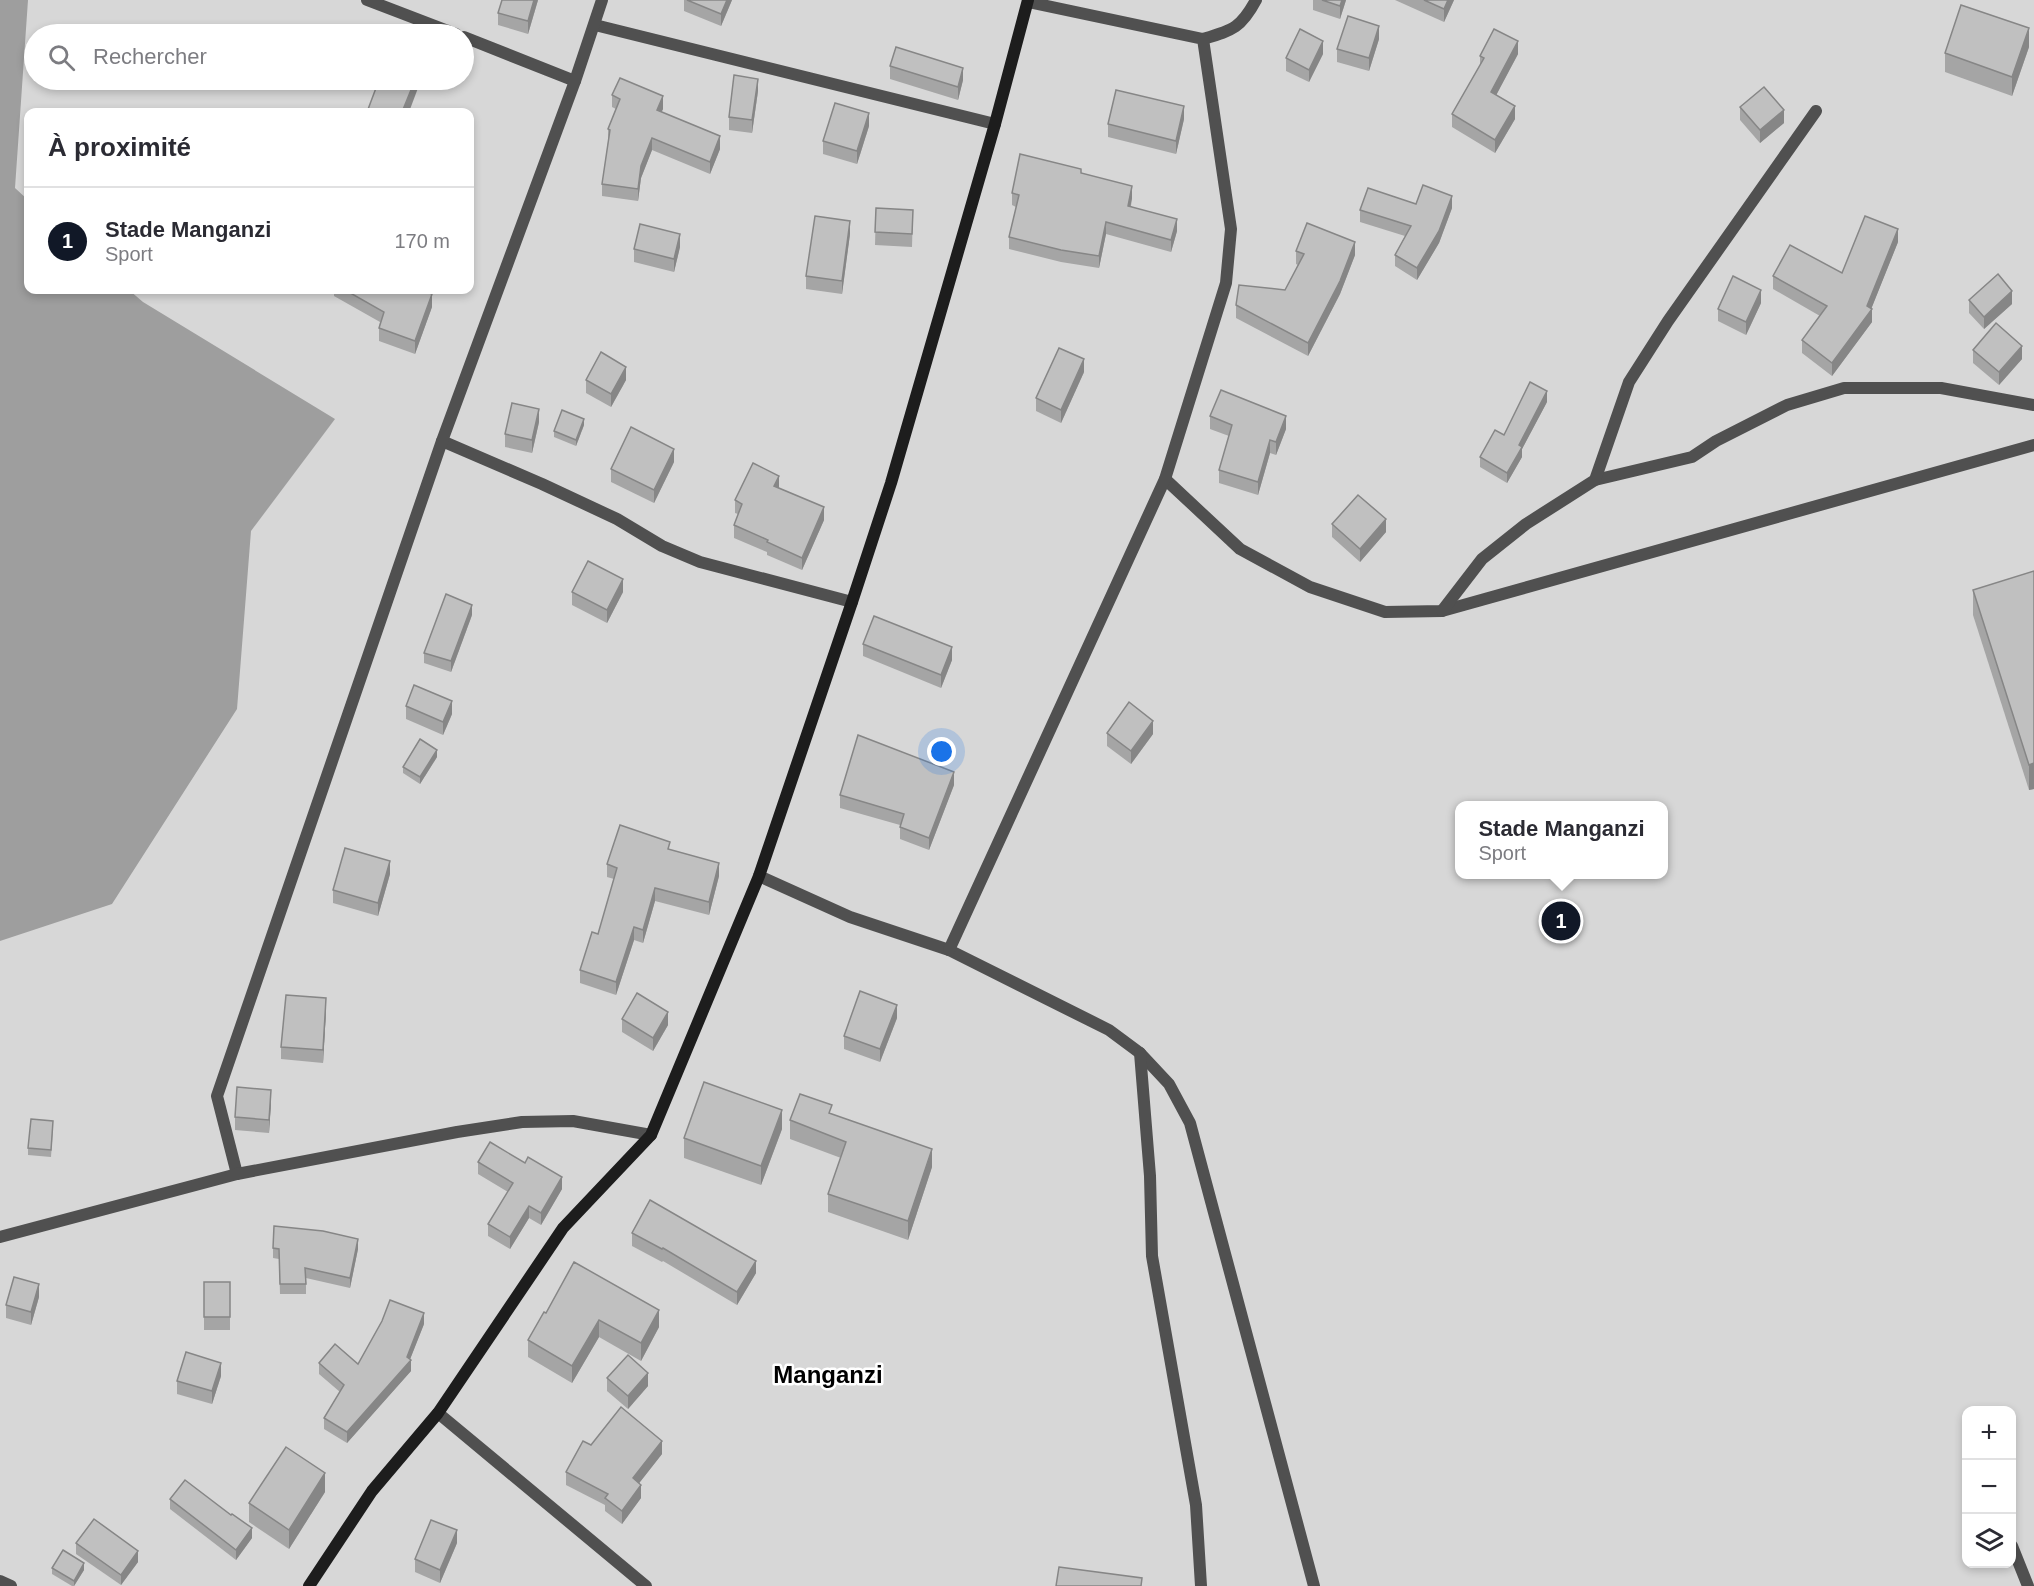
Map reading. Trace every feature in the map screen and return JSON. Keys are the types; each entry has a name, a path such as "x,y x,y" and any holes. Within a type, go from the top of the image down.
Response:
{"main road":[{"path":"309,1586 372,1491 438,1413 563,1228 651,1135 759,876 852,602 891,483 995,124 1028,1"}],"street":[{"path":"367,0 430,24"},
{"path":"237,1174 217,1096 441,441 575,81 602,0"},
{"path":"1028,1 1203,39 1231,31 1248,15 1257,0"},
{"path":"595,25 995,124"},
{"path":"949,950 1165,479 1226,284 1231,229 1203,39"},
{"path":"474,41 575,81"},
{"path":"1596,480 1629,382 1668,321 1816,111"},
{"path":"1442,611 1482,559 1526,524 1596,480 1692,457 1716,441 1787,405 1844,388 1941,388 2034,405"},
{"path":"441,441 542,484 616,519 662,546 700,562 852,602"},
{"path":"1165,479 1240,549 1310,587 1385,612 1442,611 2034,445"},
{"path":"759,876 850,917 949,950 1109,1030 1140,1053 1169,1084 1190,1123 1314,1586"},
{"path":"1140,1053 1150,1176 1152,1256 1196,1505 1201,1586"},
{"path":"0,1237 237,1174 457,1132 522,1122 573,1121 651,1135"},
{"path":"438,1413 646,1586"},
{"path":"2016,1556 2028,1586"},
{"path":"0,1581 11,1586"}],"shaded area":[{"path":"0,0 2034,0 2034,1586 0,1586"},
{"path":"0,0 28,0 26,24 24,24 24,58 15,188 24,196 24,294 134,294 143,302 335,419 251,531 237,709 112,904 0,941"}],"building":[{"path":"502,0 534,0 528,21 498,13"},
{"path":"687,0 727,0 721,14"},
{"path":"1322,0 1342,0 1340,6"},
{"path":"1424,0 1448,0 1444,9"},
{"path":"1961,5 2029,28 2012,77 1945,53"},
{"path":"1348,16 1379,26 1369,58 1337,49"},
{"path":"1300,29 1323,41 1309,70 1286,58"},
{"path":"1494,29 1518,41 1491,92 1515,106 1495,140 1452,114 1484,58 1480,56"},
{"path":"896,47 963,68 958,87 890,66"},
{"path":"734,75 758,79 752,120 729,117"},
{"path":"620,78 663,96 657,110 720,136 710,162 652,138 641,166 638,189 602,184 610,130 608,129 620,99 612,95"},
{"path":"1764,87 1784,110 1760,130 1740,107"},
{"path":"375,90 411,90 404,108 368,108"},
{"path":"1116,90 1184,106 1176,141 1108,124"},
{"path":"835,103 869,113 857,151 823,141"},
{"path":"1020,154 1081,169 1081,173 1132,186 1128,206 1177,219 1171,240 1106,222 1099,256 1061,250 1009,237 1019,195 1012,193"},
{"path":"1423,185 1452,196 1439,231 1417,268 1395,255 1411,226 1360,210 1368,188 1416,204"},
{"path":"876,208 913,210 912,234 875,232"},
{"path":"815,216 850,221 842,281 806,276"},
{"path":"1865,216 1898,229 1867,306 1872,309 1832,363 1802,340 1827,306 1773,276 1790,245 1842,273"},
{"path":"1307,223 1355,242 1340,281 1308,343 1236,305 1239,285 1285,290 1304,254 1296,251"},
{"path":"640,224 680,234 674,259 634,249"},
{"path":"1998,274 2012,291 1984,317 1969,300"},
{"path":"1733,276 1761,290 1746,322 1718,309"},
{"path":"352,294 432,294 415,341 379,328 384,312"},
{"path":"1996,323 2022,346 1999,372 1973,350"},
{"path":"1059,348 1084,359 1061,410 1036,398"},
{"path":"601,352 626,367 611,394 586,380"},
{"path":"1530,382 1547,391 1519,445 1522,447 1507,473 1480,457 1495,430 1504,435"},
{"path":"1221,390 1286,416 1276,442 1270,440 1258,482 1219,470 1232,425 1210,416"},
{"path":"512,403 539,409 532,440 505,434"},
{"path":"562,410 584,419 576,440 554,431"},
{"path":"631,427 674,449 654,490 611,469"},
{"path":"753,463 779,476 774,486 824,507 802,558 734,525 742,504 735,500"},
{"path":"1358,495 1386,519 1360,549 1332,524"},
{"path":"588,561 623,579 607,610 572,592"},
{"path":"2034,571 2034,763 2029,765 1973,590"},
{"path":"446,594 472,605 451,661 424,653"},
{"path":"874,616 952,647 941,675 863,644"},
{"path":"414,685 452,701 443,722 406,706"},
{"path":"1129,702 1153,721 1131,751 1107,733"},
{"path":"858,735 954,772 929,838 900,827 904,814 840,795"},
{"path":"420,739 437,750 420,777 403,767"},
{"path":"620,825 670,842 668,849 719,863 709,902 655,888 643,930 634,927 616,982 580,970 592,932 598,934 617,868 607,864"},
{"path":"345,848 390,861 378,903 333,890"},
{"path":"860,991 897,1005 880,1049 844,1036"},
{"path":"637,993 668,1012 653,1038 622,1019"},
{"path":"286,995 326,998 323,1050 281,1047"},
{"path":"704,1082 782,1110 761,1166 684,1138"},
{"path":"237,1087 271,1090 269,1120 235,1117"},
{"path":"800,1094 832,1105 829,1113 932,1149 908,1221 828,1194 846,1142 790,1120"},
{"path":"31,1119 53,1121 51,1150 28,1148"},
{"path":"490,1142 525,1163 528,1157 562,1177 541,1213 529,1206 510,1237 488,1224 513,1183 478,1162"},
{"path":"650,1200 756,1261 737,1292 663,1248 632,1233"},
{"path":"274,1226 323,1231 358,1239 350,1278 305,1268 306,1284 280,1284 279,1249 273,1248"},
{"path":"574,1262 659,1310 641,1343 599,1320 572,1366 528,1340"},
{"path":"14,1277 39,1284 31,1312 6,1305"},
{"path":"204,1282 230,1282 230,1317 204,1317"},
{"path":"390,1300 424,1313 407,1357 411,1360 347,1432 324,1418 344,1385 319,1363 335,1344 358,1364 382,1321"},
{"path":"186,1352 221,1363 212,1391 177,1381"},
{"path":"628,1355 648,1373 628,1396 607,1378"},
{"path":"621,1407 662,1441 633,1478 641,1485 622,1511 605,1498 608,1494 566,1472 583,1441 591,1445"},
{"path":"286,1447 325,1473 289,1530 249,1503"},
{"path":"185,1480 252,1528 236,1550 170,1499"},
{"path":"94,1519 138,1551 121,1575 76,1543"},
{"path":"431,1520 457,1530 440,1570 415,1559"},
{"path":"63,1550 84,1563 74,1581 52,1568"},
{"path":"1059,1567 1142,1578 1141,1586 1056,1586"}],"place":[{"name":"Stade Manganzi","path":"1561,921"}],"district":[{"name":"Manganzi","path":"828,1374"}]}
